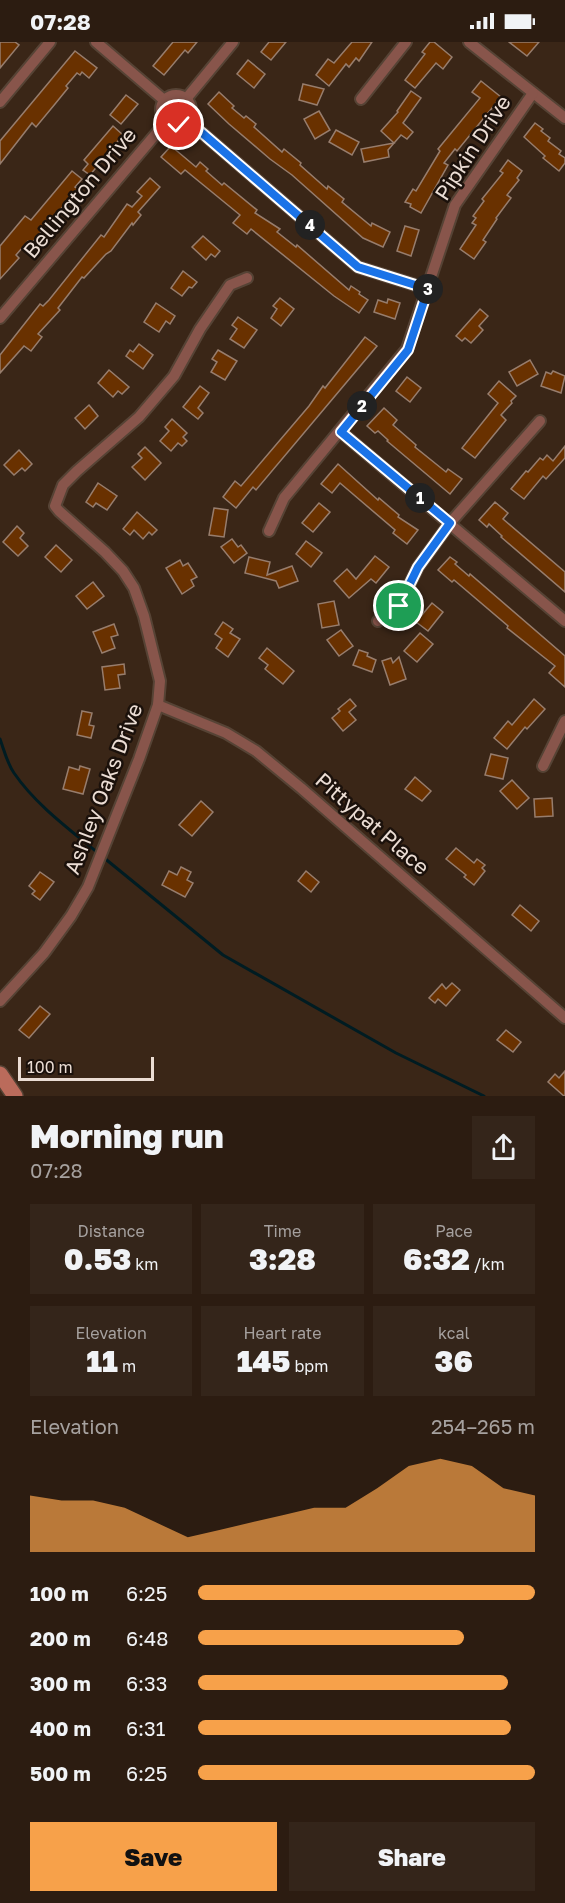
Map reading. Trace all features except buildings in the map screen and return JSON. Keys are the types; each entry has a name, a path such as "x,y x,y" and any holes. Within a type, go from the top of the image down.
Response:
{"main road":[{"path":"0,1074 15,1096"}],"street":[{"path":"0,102 50,42"},
{"path":"96,42 164,100"},
{"path":"186,99 233,42"},
{"path":"361,99 406,42"},
{"path":"469,42 565,117"},
{"name":"Pipkin Drive","path":"269,531 284,498 408,350 455,205 533,93"},
{"path":"176,95 186,99 191,106 187,120 179,125 166,122 161,111 164,100 176,95"},
{"path":"187,120 358,267 428,289"},
{"name":"Bellington Drive","path":"0,318 166,122"},
{"name":"Ashley Oaks Drive","path":"0,1001 44,953 71,916 88,887 158,705 160,681 144,616 134,588 123,571 59,511 55,502 63,485 152,403 174,376 200,329 230,285 247,278"},
{"path":"378,621 399,606 418,567 450,523 540,422"},
{"path":"341,432 565,621"},
{"name":"Pittypat Place","path":"158,705 226,733 256,751 565,1018"},
{"path":"543,766 565,721"}],"waterway":[{"path":"0,739 9,765 32,796 98,853"},
{"path":"103,857 223,955 396,1053 484,1096"}],"route":[{"path":"179,125 187,120 358,267 428,289 408,350 341,432 450,523 418,567 399,606"}]}
